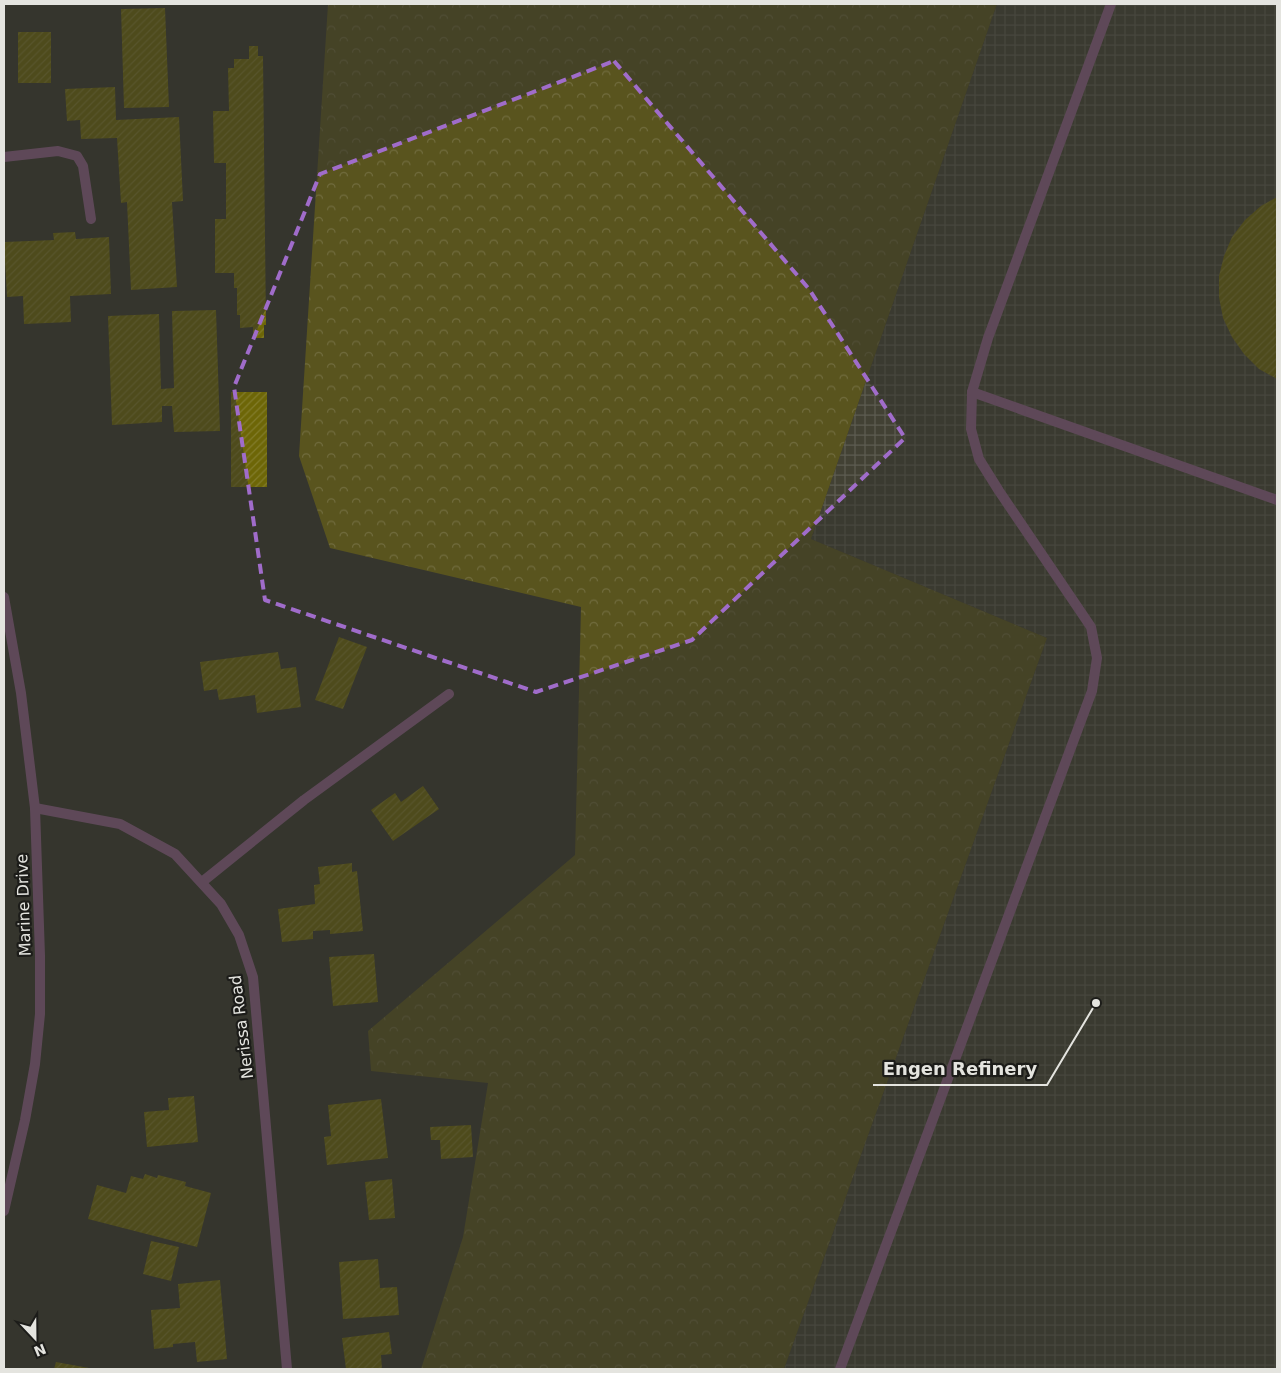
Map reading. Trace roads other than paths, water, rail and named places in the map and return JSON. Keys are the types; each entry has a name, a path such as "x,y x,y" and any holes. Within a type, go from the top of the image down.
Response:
{"street":[{"path":"840,1369 1092,691 1098,658 1092,627 999,491 979,458 970,429 972,392 988,338 1111,4"},
{"path":"4,156 58,151 77,156 84,166 91,220"},
{"path":"972,392 1277,500"},
{"name":"Marine Drive","path":"4,597 21,693 35,808 40,956 40,1014 35,1064 26,1120 4,1211"},
{"path":"202,882 304,800 449,694"},
{"name":"Nerissa Road","path":"35,808 120,824 175,854 221,904 239,935 253,977 287,1369"}],"place":[{"name":"Engen Refinery","path":"1096,1003"}]}
